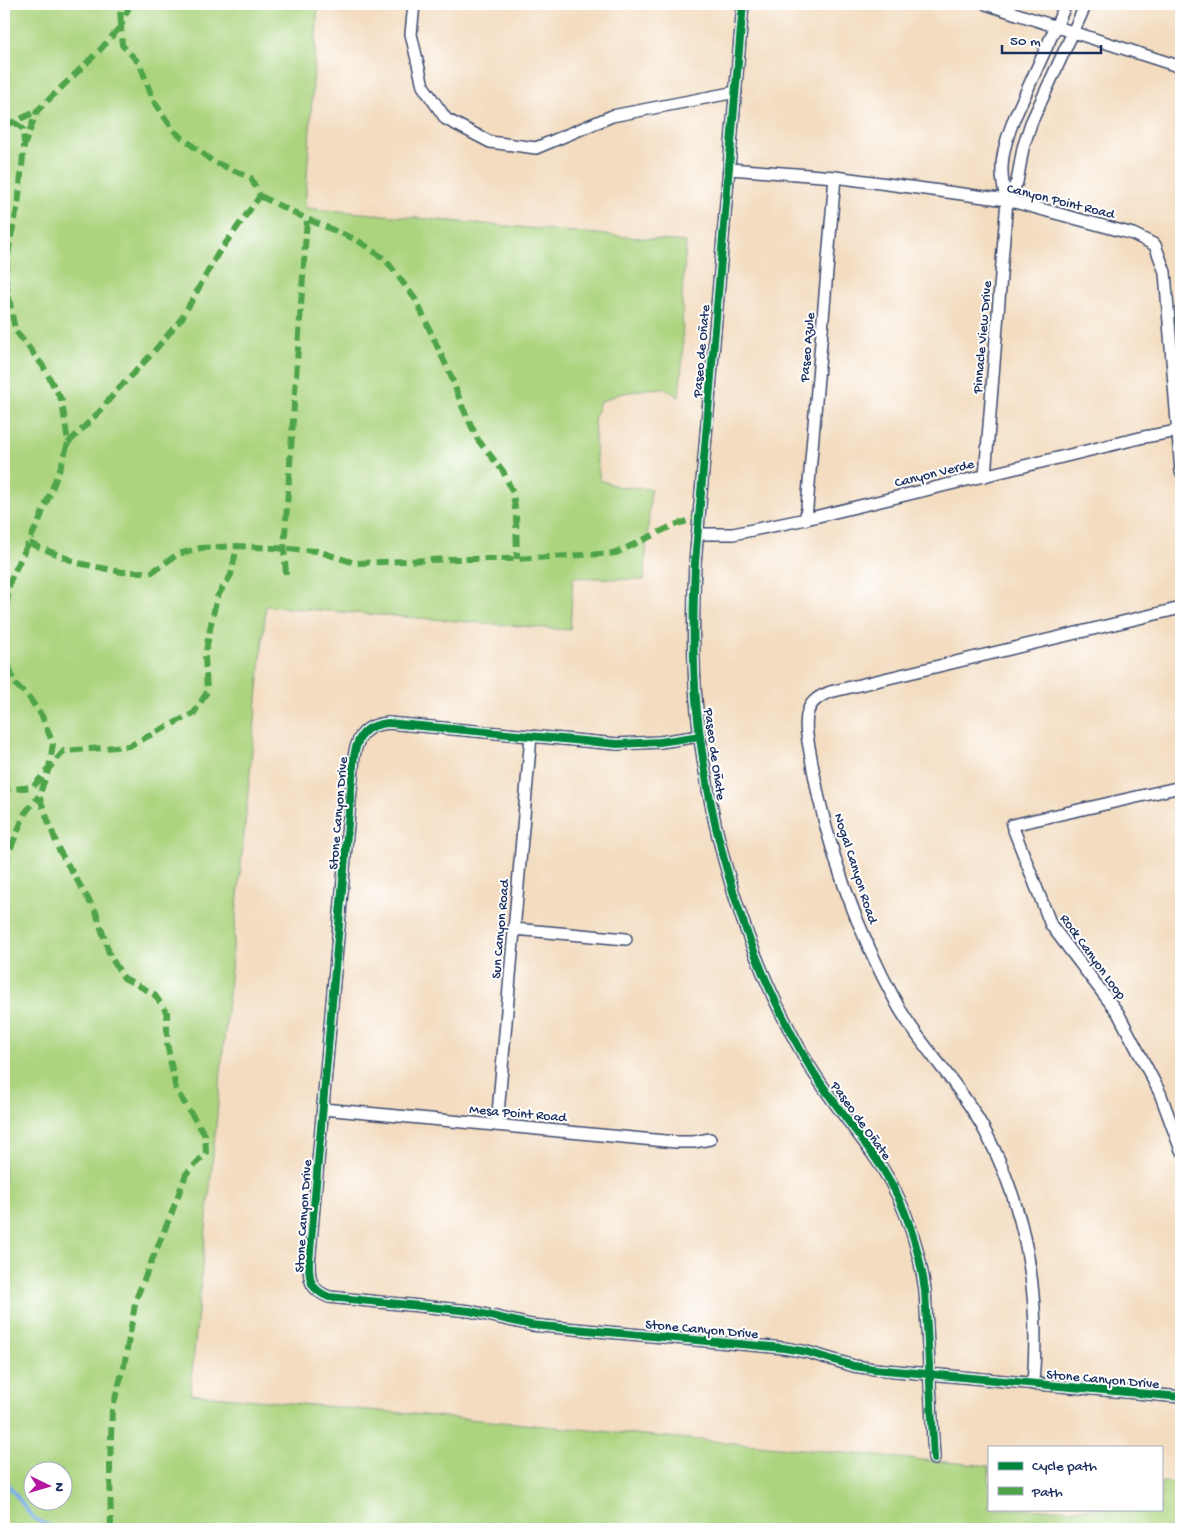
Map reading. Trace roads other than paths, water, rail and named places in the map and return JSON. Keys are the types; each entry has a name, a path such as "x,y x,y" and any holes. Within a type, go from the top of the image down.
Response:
{"street":[{"path":"414,4 411,34 423,86 446,119 490,142 536,148 612,116 736,92"},
{"name":"Paseo de Oñate","path":"743,4 697,534 694,639 695,688 700,736 710,803 725,862 739,909 766,980 806,1061 832,1101 886,1173 910,1224 922,1267 925,1290 934,1459"},
{"path":"986,4 1181,66"},
{"name":"Pinnacle View Drive","path":"985,476 1007,200 1002,180 1002,168 1007,139 1017,111 1066,4"},
{"name":"Pinnacle View Drive","path":"1007,200 1016,182 1023,148 1031,123 1086,4"},
{"name":"Canyon Point Road","path":"729,169 836,177 1007,200 1133,234 1155,245 1165,272 1181,472"},
{"name":"Paseo Azule","path":"806,519 836,177"},
{"name":"Canyon Verde","path":"697,534 733,534 806,519 1144,437 1178,432"},
{"name":"Nogal Canyon Road","path":"1033,1384 1035,1343 1032,1283 1027,1249 1015,1201 1003,1169 982,1126 957,1087 910,1026 868,946 845,887 824,817 810,753 807,724 808,712 810,706 818,697 830,692 1181,608"},
{"name":"Stone Canyon Drive","path":"700,736 617,744 388,723 371,726 359,738 354,756 309,1273 310,1282 314,1289 321,1294 340,1299 470,1311 531,1325 790,1349 864,1368 1181,1398"},
{"name":"Sun Canyon Road","path":"497,1125 531,736"},
{"name":"Rock Canyon Loop","path":"1181,787 1012,825 1051,925 1118,1013 1160,1093 1181,1150"},
{"path":"514,929 626,939"},
{"name":"Mesa Point Road","path":"323,1109 676,1142 694,1142 710,1139"}],"waterway":[{"path":"4,1479 33,1518 55,1529"}]}
